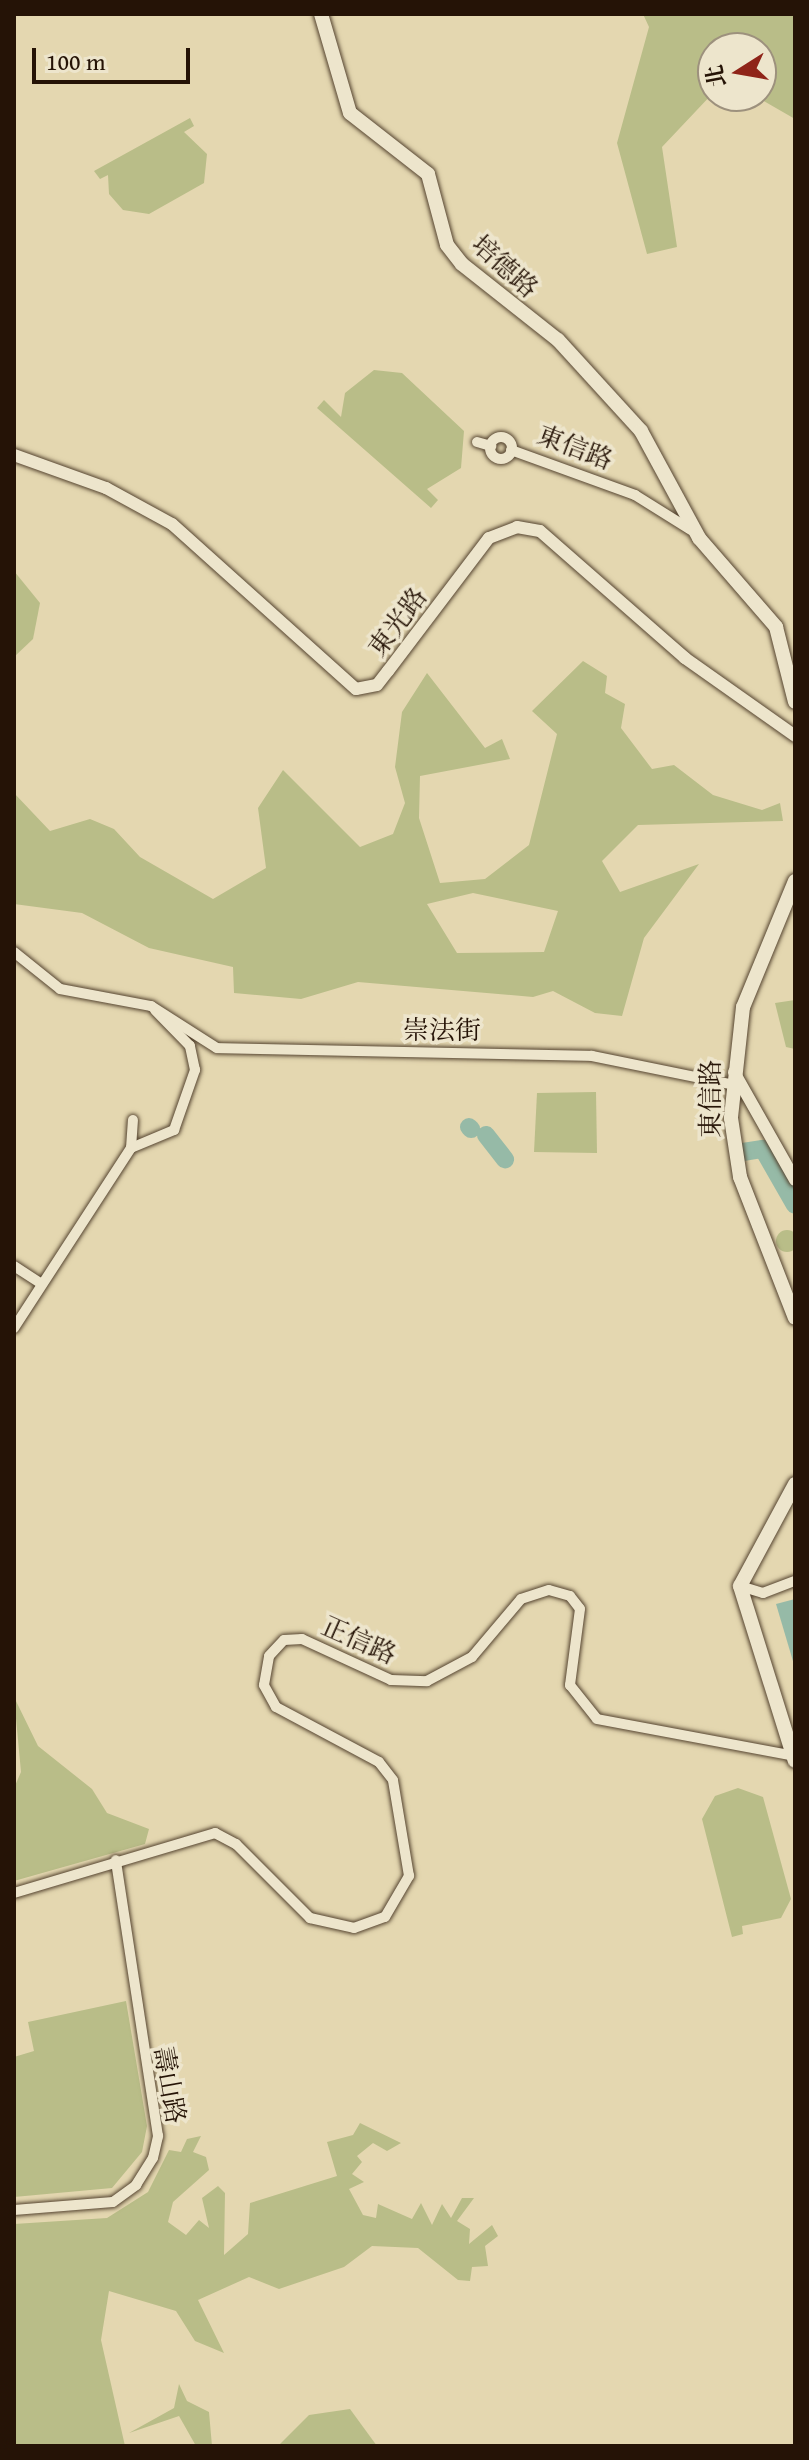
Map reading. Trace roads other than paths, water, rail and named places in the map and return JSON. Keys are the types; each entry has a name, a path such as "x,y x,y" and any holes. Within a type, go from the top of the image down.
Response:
{"main road":[{"name":"培德路","path":"321,14 350,113 428,174 447,245 462,264 558,340 641,431 699,538"},
{"name":"東信路","path":"699,538 776,627 795,702"},
{"name":"東信路","path":"795,881 743,1007 731,1067 736,1086 740,1177 795,1318"},
{"path":"795,1484 740,1586 795,1758"}],"street":[{"name":"東信路","path":"477,442 491,446 499,458 511,450 635,495 699,538"},
{"name":"東光路","path":"14,455 106,488 172,524 356,689 377,685 489,538 517,527 540,531 685,658 795,736"},
{"name":"崇法街","path":"14,952 60,989 151,1006 217,1048 592,1056 736,1086"},
{"path":"131,1148 174,1130 195,1070 190,1046 151,1006"},
{"path":"736,1086 795,1180"},
{"path":"14,1328 40,1283 131,1148 133,1120"},
{"path":"14,1266 40,1283"},
{"path":"740,1586 763,1593 795,1581"},
{"name":"正信路","path":"116,1860 191,1835 223,1835 310,1918 354,1928 385,1917 409,1876 393,1780 379,1762 276,1707 264,1685 269,1656 284,1640 302,1639 391,1680 427,1681 472,1657 521,1599 549,1590 570,1596 580,1609 568,1672 577,1699 597,1719 795,1758"},
{"path":"14,1893 116,1860"},
{"name":"壽山路","path":"14,2210 113,2202 136,2185 153,2158 158,2136 116,1860"}],"waterway":[{"path":"486,1135 505,1159"},
{"path":"743,1152 763,1149 795,1205"}]}
